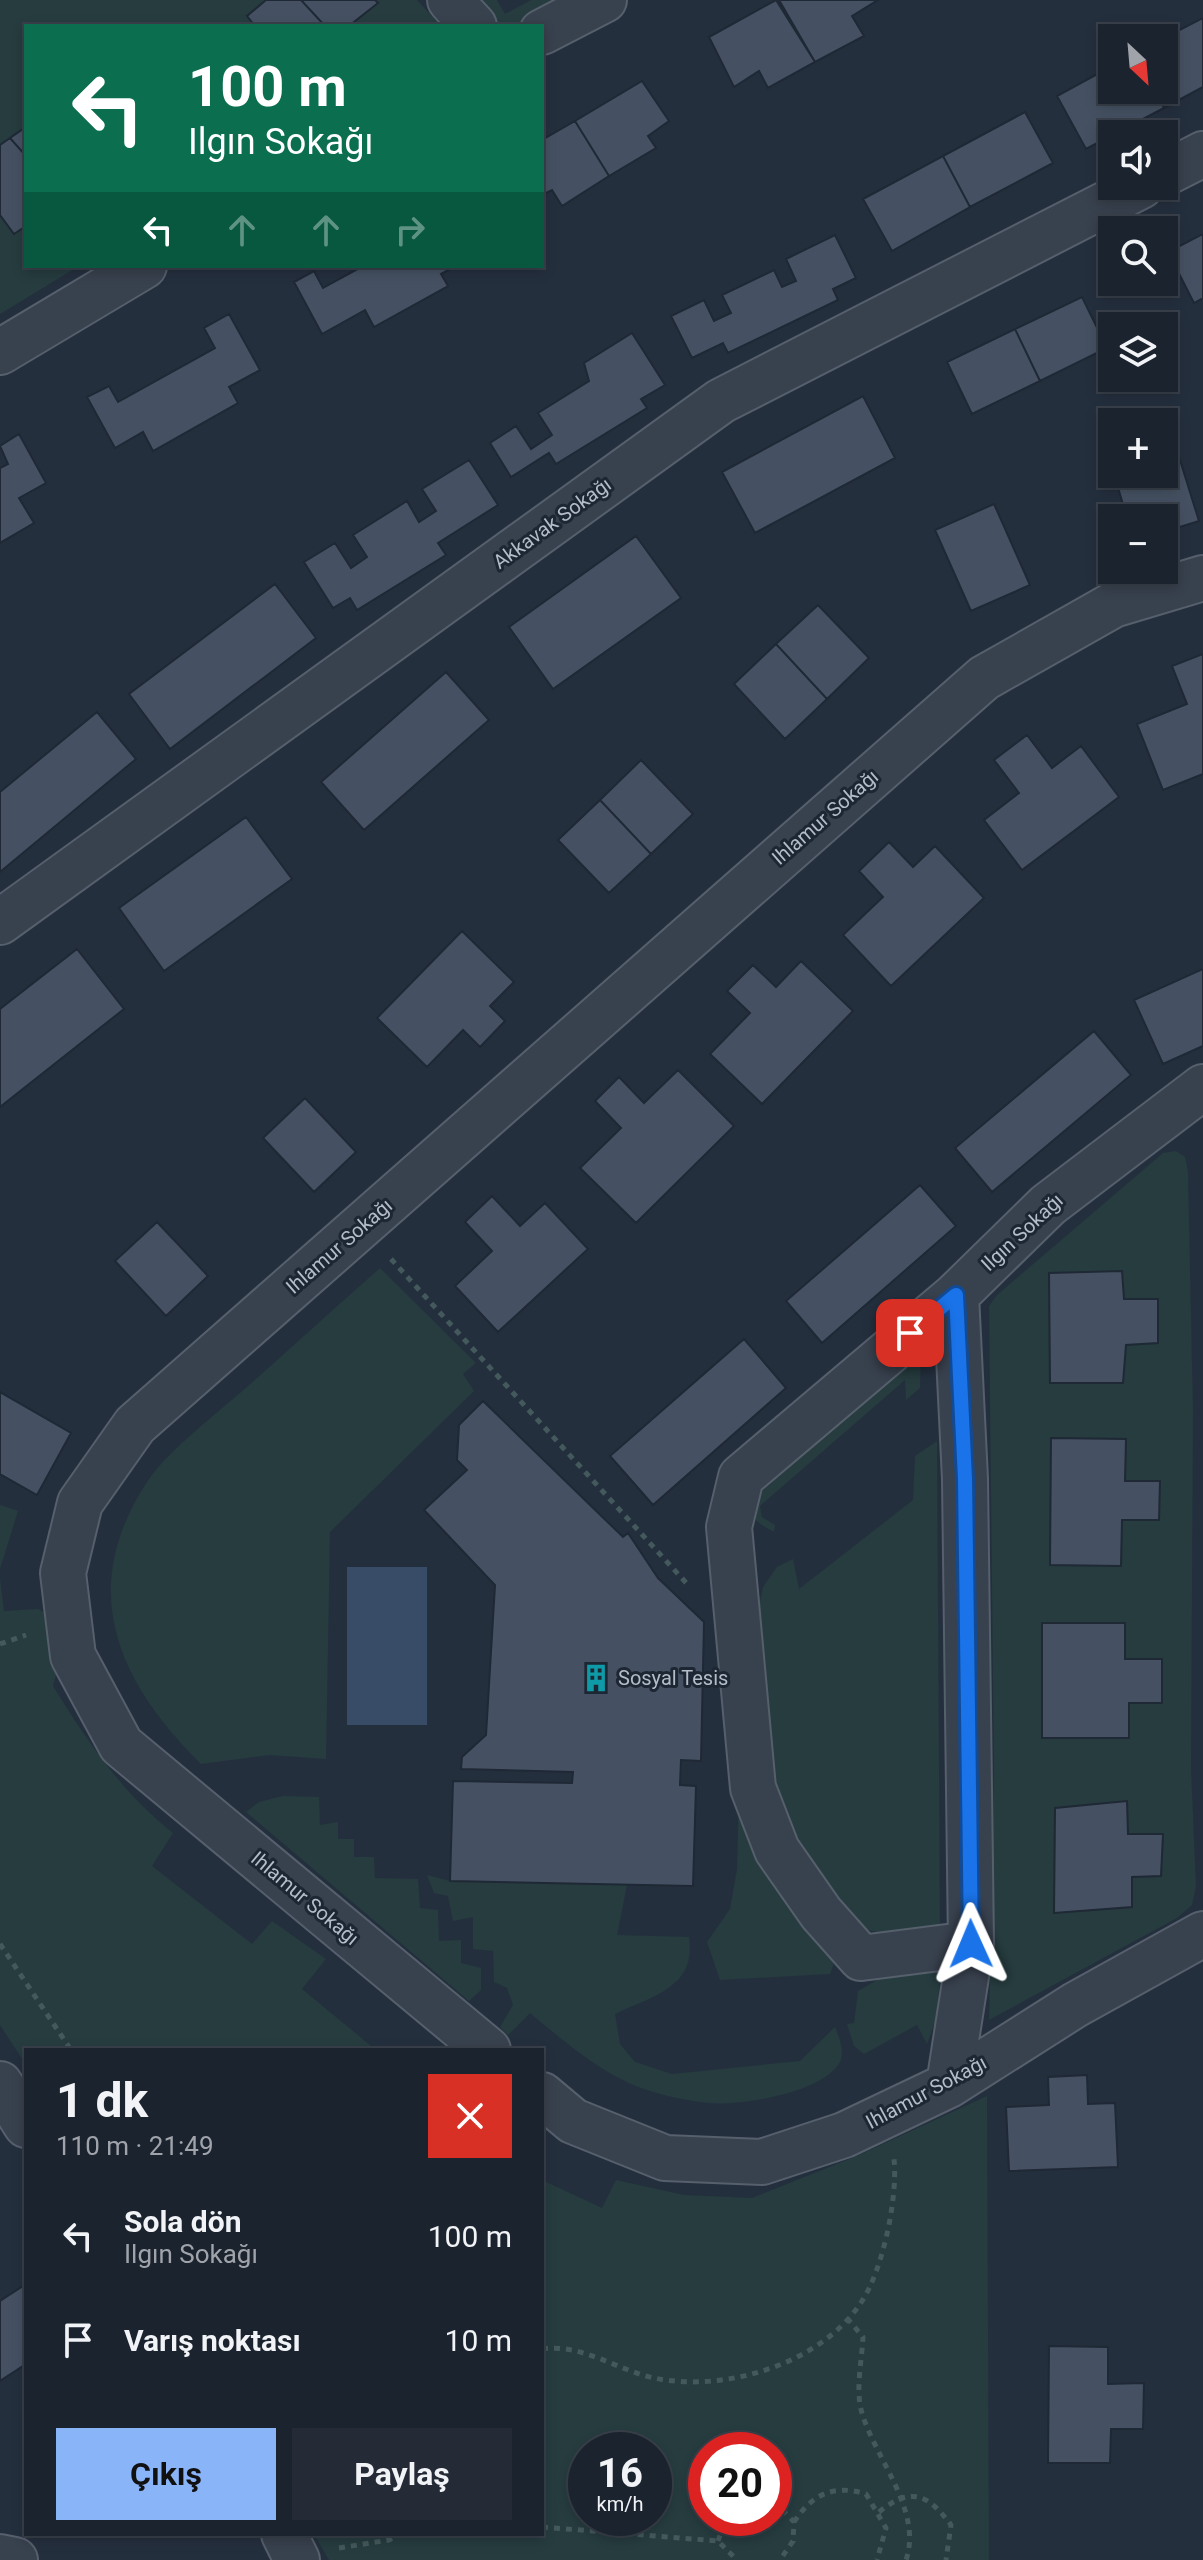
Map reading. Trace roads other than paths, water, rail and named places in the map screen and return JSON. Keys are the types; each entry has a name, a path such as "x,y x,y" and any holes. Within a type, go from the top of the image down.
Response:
{"street":[{"path":"450,0 472,24"},
{"path":"544,31 604,0"},
{"path":"1178,167 1203,154"},
{"name":"Akkavak Sokağı","path":"0,922 721,401 1114,200"},
{"path":"0,352 141,268"},
{"name":"Ihlamur Sokağı","path":"486,2048 121,1745 73,1656 63,1573 80,1503 135,1425 984,678 1113,605 1203,578"},
{"name":"Ilgın Sokağı","path":"971,1944 861,1958 821,1913 777,1850 753,1788 729,1527 741,1477 956,1295 1048,1205 1203,1087"},
{"path":"949,2085 971,1944 965,1479 956,1295"},
{"name":"Ihlamur Sokağı","path":"544,2097 573,2121 665,2158 762,2162 844,2135 949,2085 1075,2005 1203,1934"},
{"path":"0,2084 24,2122"},
{"path":"287,2536 315,2555"},
{"path":"0,2557 15,2560"}],"water":[{"path":"347,1567 427,1567 427,1725 347,1725"}],"place":[{"name":"Sosyal Tesis","path":"596,1678"}]}
